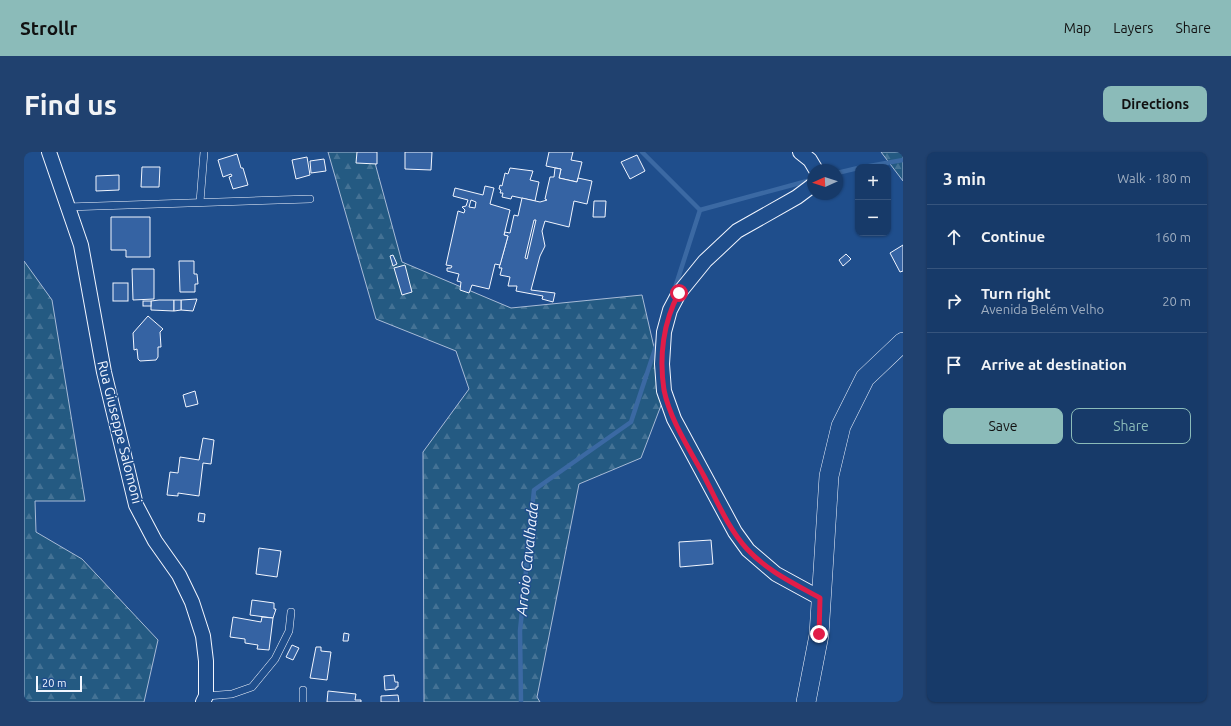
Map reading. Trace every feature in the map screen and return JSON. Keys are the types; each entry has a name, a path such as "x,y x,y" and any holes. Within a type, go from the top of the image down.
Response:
{"main road":[{"path":"806,702 819,634 820,598 829,476 841,426 865,378 903,342"}],"street":[{"name":"Rua Giuseppe Salomoni","path":"49,152 81,245 104,372 136,505 155,541 179,575 192,602 203,636 206,661 204,699"},
{"path":"800,152 810,160 812,164"},
{"path":"807,190 797,197 737,232 705,261 679,293 670,310 664,332 662,364 664,391 674,419 734,532 748,550 776,574 820,598"}],"lane":[{"path":"200,202 204,152"},
{"path":"67,207 310,199"},
{"path":"204,699 232,694 252,687 275,659 289,631 291,612"},
{"path":"303,690 303,702"}],"green space":[{"path":"328,152 372,152 402,262 511,308 642,295 665,395 641,458 579,484 537,697 540,702 424,702 423,452 469,389 456,351 376,319"},
{"path":"881,152 903,152 903,181 891,164"},
{"path":"24,261 52,300 85,501 35,501 36,532 82,559 158,640 144,702 24,702"}],"building":[{"path":"357,152 377,152 377,164 356,163"},
{"path":"405,152 432,152 431,170 405,169"},
{"path":"549,152 573,152 571,160 582,162 577,182 559,178 561,169 546,166"},
{"path":"237,154 248,185 233,189 229,177 232,176 231,174 223,177 218,160"},
{"path":"637,155 645,171 630,179 621,162"},
{"path":"307,157 310,175 296,179 292,160"},
{"path":"324,159 326,171 311,173 310,161"},
{"path":"142,167 160,167 159,187 141,187"},
{"path":"510,168 533,171 530,180 539,182 535,201 512,196 511,199 502,197 503,193 500,193 501,190 499,189 500,185 502,186 505,173 508,174"},
{"path":"555,168 561,169 559,178 577,182 578,178 592,181 587,204 574,201 569,227 545,221 542,231 545,246 540,256 531,290 555,293 553,302 542,299 543,296 516,291 517,286 508,286 510,277 500,275 502,268 499,268 508,236 504,235 505,232 510,233 514,215 518,216 522,198 540,202 547,200 545,199 550,177 554,177","holes":["534,220 536,220 527,259 525,258"]},
{"path":"119,175 119,190 96,191 96,176"},
{"path":"485,186 494,188 490,204 510,210 504,235 508,236 500,265 495,264 489,289 472,285 469,293 460,290 461,282 457,281 459,274 447,271 447,268 451,268 452,266 446,265 458,211 464,213 465,210 462,207 466,206 468,200 453,196 455,188 483,195","holes":["471,200 476,202 475,208 469,207"]},
{"path":"594,201 606,201 605,217 593,217"},
{"path":"111,217 150,217 150,257 126,257 126,250 111,250"},
{"path":"903,245 903,271 900,272 890,253"},
{"path":"846,254 851,259 843,266 839,260"},
{"path":"393,255 397,264 393,266 390,256"},
{"path":"179,261 194,261 194,274 197,274 198,284 195,284 195,292 180,292"},
{"path":"405,265 412,292 402,295 394,268"},
{"path":"132,269 154,269 154,299 133,300"},
{"path":"113,283 128,283 128,301 113,301"},
{"path":"197,299 193,311 181,310 181,300"},
{"path":"174,300 174,311 151,310 151,301"},
{"path":"174,300 181,300 181,310 174,311"},
{"path":"143,301 151,301 151,306 143,306"},
{"path":"148,316 163,329 160,332 161,347 158,347 158,357 156,360 140,361 138,359 137,349 134,350 133,333"},
{"path":"195,391 198,404 186,407 183,395"},
{"path":"203,438 214,440 211,464 203,463 199,496 178,493 178,496 167,495 170,472 178,473 180,457 199,460"},
{"path":"199,513 205,514 204,522 198,521"},
{"path":"711,540 713,564 680,567 679,542"},
{"path":"259,548 281,551 277,577 256,574"},
{"path":"252,600 274,603 274,609 276,609 273,618 250,615"},
{"path":"233,617 261,622 262,617 273,618 269,650 257,649 258,645 245,643 245,639 230,637"},
{"path":"344,633 349,634 348,641 343,641"},
{"path":"292,645 299,648 293,660 286,657"},
{"path":"316,647 321,647 321,651 331,652 327,680 310,678"},
{"path":"394,675 395,682 398,682 398,687 396,687 396,689 385,690 384,676"},
{"path":"328,691 356,694 355,700 361,700 361,702 327,702"},
{"path":"398,695 399,702 381,702 381,696"}],"waterway":[{"path":"642,152 700,210"},
{"name":"Arroio Cavalhada","path":"881,164 903,160"},
{"name":"Arroio Cavalhada","path":"843,172 855,169"},
{"name":"Arroio Cavalhada","path":"674,291 700,210 807,181"},
{"name":"Arroio Cavalhada","path":"521,702 520,631 534,490 631,422 658,340"}],"route":[{"path":"679,293 670,310 664,332 662,364 664,391 674,419 723,514 734,532 748,550 776,574 820,598 819,634"}]}
